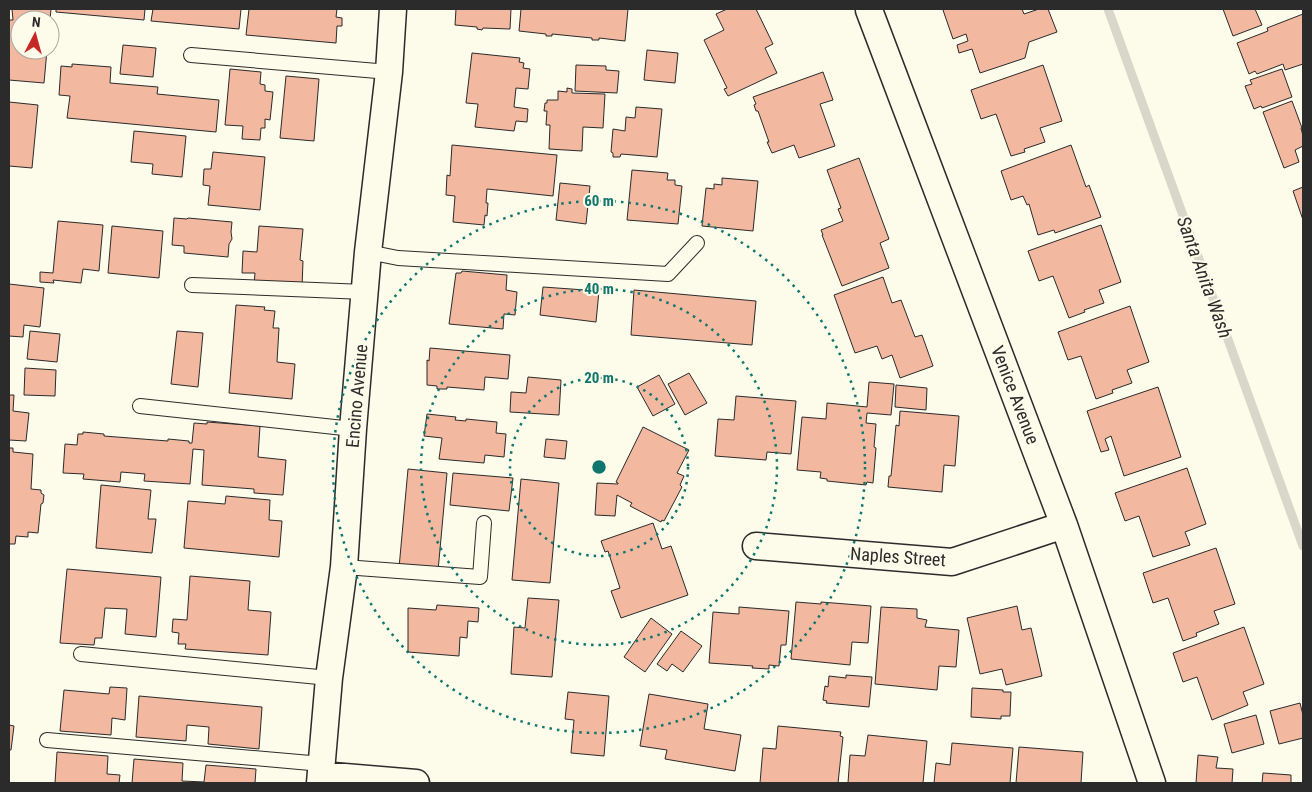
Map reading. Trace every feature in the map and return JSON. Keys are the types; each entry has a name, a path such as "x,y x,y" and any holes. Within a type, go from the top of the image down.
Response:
{"street":[{"name":"Encino Avenue","path":"321,774 329,678 344,568 368,252 389,72 393,9"},
{"name":"Venice Avenue","path":"869,10 1064,525 1152,783"},
{"name":"Naples Street","path":"756,546 952,562 1064,525"},
{"path":"321,774 416,783"}],"lane":[{"path":"191,55 389,72"},
{"path":"368,252 398,258 668,274 697,243"},
{"path":"192,285 365,292"},
{"path":"140,406 354,429"},
{"path":"344,568 480,577 484,523"},
{"path":"81,654 329,678"},
{"path":"47,740 321,774"}],"building":[{"path":"12,9 51,9 51,10"},
{"path":"145,9 144,20 60,12 60,10 56,10"},
{"path":"153,9 241,9 239,29 151,21"},
{"path":"249,9 337,9 336,17 342,18 342,26 337,26 336,43 246,35"},
{"path":"456,9 511,9 510,29 483,28 482,30 477,29 477,27 455,25"},
{"path":"521,9 628,9 625,41 599,38 599,40 592,40 592,38 552,34 552,36 546,36 546,34 519,31"},
{"path":"727,9 756,9 773,44 765,48 777,73 728,96 724,89 727,88 704,40 724,30 716,14"},
{"path":"1022,9 1024,14 1039,9 1048,9 1057,32 1029,42 1025,58 980,73 972,49 959,53 957,45 968,41 966,34 953,39 943,10"},
{"path":"1223,9 1255,9 1262,25 1233,36"},
{"path":"1303,14 1303,64 1285,70 1283,64 1257,74 1255,71 1249,74 1237,43 1268,31 1267,28"},
{"path":"9,20 10,60 46,60 44,83 9,80"},
{"path":"123,45 156,48 153,77 120,74"},
{"path":"647,50 678,53 675,83 644,80"},
{"path":"472,53 520,58 519,62 524,63 523,68 530,69 528,89 516,88 514,107 528,109 527,122 516,121 514,131 475,127 478,104 466,103"},
{"path":"72,64 111,67 110,83 158,87 157,94 219,100 216,132 67,118 70,96 59,95 61,66 72,67"},
{"path":"576,65 606,66 606,70 619,71 617,93 575,91"},
{"path":"1043,65 1062,121 1040,128 1045,142 1024,149 1025,152 1011,156 996,114 981,119 971,90"},
{"path":"230,69 261,72 260,84 265,85 265,91 273,92 270,120 265,119 265,128 261,128 260,140 242,139 243,126 225,125"},
{"path":"1282,69 1292,97 1254,109 1245,86 1252,84 1250,80"},
{"path":"823,72 833,100 820,104 835,146 799,158 794,145 772,153 758,111 756,111 753,97"},
{"path":"286,76 319,79 314,141 280,138"},
{"path":"567,88 572,89 572,93 605,94 603,128 583,127 582,151 549,149 550,125 546,125 547,111 544,111 545,103 547,103 547,100 558,100 558,91 567,92"},
{"path":"1292,101 1302,128 1303,146 1295,150 1299,162 1284,168 1263,112"},
{"path":"9,102 38,105 32,168 9,166"},
{"path":"636,107 662,109 657,157 621,154 620,157 613,157 611,152 613,129 625,131 626,117 635,118"},
{"path":"134,131 186,136 182,177 152,174 153,164 131,162"},
{"path":"452,145 557,155 553,196 487,189 487,216 485,215 484,225 453,222 455,196 446,195 447,175 450,176"},
{"path":"1071,145 1086,187 1089,185 1101,217 1055,233 1054,230 1038,235 1029,204 1027,205 1023,196 1011,200 1001,171"},
{"path":"213,152 265,157 260,210 208,205 210,186 203,185 204,169 211,169"},
{"path":"859,158 889,239 880,243 889,268 842,286 821,230 843,221 838,209 841,208 827,170"},
{"path":"632,170 668,173 667,180 675,180 675,185 682,186 678,224 627,220"},
{"path":"722,178 758,181 753,231 702,226 706,188 714,189 714,184 722,185"},
{"path":"560,183 590,186 586,224 556,220"},
{"path":"1303,187 1303,220 1293,191"},
{"path":"174,218 232,222 232,239 229,244 228,257 184,253 184,246 172,245"},
{"path":"58,221 103,225 99,271 83,269 81,283 53,280 54,283 40,282 40,272 53,273"},
{"path":"1101,225 1121,282 1099,290 1104,303 1069,318 1053,276 1039,281 1028,251"},
{"path":"112,226 163,231 159,278 108,273"},
{"path":"259,226 303,229 300,260 303,261 302,288 254,285 255,273 242,273 243,251 257,252"},
{"path":"462,271 507,275 506,290 517,292 515,315 504,314 503,329 449,324 456,273 461,273"},
{"path":"883,277 892,303 901,300 915,337 922,335 933,366 900,378 892,355 882,359 877,346 855,353 834,295"},
{"path":"9,284 44,288 40,327 24,325 23,337 9,336"},
{"path":"543,287 599,291 596,322 540,315"},
{"path":"634,290 756,301 752,345 631,335"},
{"path":"236,305 265,307 264,310 275,311 273,328 279,328 277,362 295,364 292,399 229,393"},
{"path":"1130,306 1149,362 1127,370 1132,383 1112,390 1113,393 1096,399 1081,356 1068,360 1058,332"},
{"path":"30,331 60,334 57,362 27,359"},
{"path":"177,331 203,333 198,387 171,384"},
{"path":"430,348 510,355 508,379 485,377 484,390 447,387 447,389 437,389 437,386 427,385 427,360 429,361"},
{"path":"25,368 56,370 55,396 24,395"},
{"path":"689,373 707,403 685,415 668,384"},
{"path":"659,375 675,404 653,416 637,387"},
{"path":"528,377 561,380 559,415 510,412 511,392 526,393"},
{"path":"869,382 894,384 891,415 867,413 866,423 876,424 873,483 867,482 866,485 827,481 827,479 820,478 821,472 797,470 802,417 826,419 827,403 867,407"},
{"path":"896,385 927,388 926,410 895,407"},
{"path":"1158,387 1181,457 1124,476 1111,436 1105,439 1109,450 1101,452 1087,411"},
{"path":"9,395 14,395 13,411 29,413 26,441 9,440"},
{"path":"736,396 796,401 791,454 767,452 766,460 715,456 718,419 734,420"},
{"path":"900,411 959,416 955,466 944,465 942,492 888,487 889,476 891,476 896,425 899,426"},
{"path":"427,414 456,417 455,420 466,421 466,419 497,422 496,433 506,434 504,457 485,455 484,463 439,459 442,438 424,436"},
{"path":"207,422 260,426 258,457 286,460 283,495 254,493 254,489 202,485 204,450 193,449 190,484 144,481 145,474 121,472 120,482 83,479 84,474 63,473 65,444 77,445 78,434 83,434 83,432 104,434 104,436 168,441 168,439 192,443 194,423 207,424"},
{"path":"643,427 689,450 677,473 684,476 680,485 682,487 664,521 662,520 661,522 630,506 632,503 617,495 615,516 595,515 597,483 618,484 616,482"},
{"path":"546,439 567,441 565,459 544,457"},
{"path":"9,448 13,448 13,452 33,454 31,489 41,490 41,493 44,495 43,503 41,504 38,533 28,532 28,537 16,536 15,544 9,544"},
{"path":"1187,468 1206,524 1185,532 1190,545 1153,557 1139,516 1125,521 1115,493"},
{"path":"408,469 447,473 438,571 399,568"},
{"path":"453,473 513,478 509,511 450,505"},
{"path":"521,479 559,483 550,583 512,580"},
{"path":"101,485 151,490 148,519 156,519 152,553 96,548"},
{"path":"226,496 270,500 269,520 282,521 279,557 184,548 188,501 225,504"},
{"path":"653,523 662,549 671,546 688,595 621,618 611,591 620,588 608,551 605,552 601,541"},
{"path":"1216,548 1235,604 1214,611 1219,624 1196,633 1197,636 1183,641 1168,598 1153,603 1143,573"},
{"path":"67,569 161,577 156,637 125,634 127,609 105,608 102,638 95,638 94,645 60,643"},
{"path":"190,576 250,581 248,610 271,612 268,655 185,649 186,644 178,644 179,633 172,632 173,619 187,620"},
{"path":"528,598 559,600 552,677 511,674 514,627 525,628"},
{"path":"796,602 871,606 868,643 852,642 850,665 791,659"},
{"path":"437,605 479,608 478,622 468,621 467,638 460,637 459,656 408,652 408,608 436,610"},
{"path":"1017,606 1022,630 1031,628 1042,676 1006,685 1002,669 980,674 967,618"},
{"path":"739,607 789,611 786,645 781,645 779,666 769,665 769,669 709,663 713,612 739,614"},
{"path":"881,607 917,609 917,618 927,620 925,627 959,630 956,667 939,666 937,690 875,684"},
{"path":"651,618 672,634 645,672 624,657"},
{"path":"1244,627 1264,684 1243,692 1248,705 1212,720 1197,677 1183,682 1173,653"},
{"path":"681,631 702,646 683,672 672,664 667,671 657,664"},
{"path":"846,675 872,677 869,707 826,703 827,701 823,700 825,686 828,687 829,676 846,678"},
{"path":"110,687 127,688 125,720 112,718 111,735 60,731 64,690 109,694"},
{"path":"972,688 1011,692 1010,716 1001,716 1001,719 971,717"},
{"path":"568,692 609,696 604,756 571,753 574,720 565,719"},
{"path":"649,694 708,704 704,729 741,735 735,771 665,759 667,750 640,746"},
{"path":"139,696 262,707 259,749 208,744 209,727 187,725 186,741 136,737"},
{"path":"1300,703 1303,715 1303,738 1279,744 1270,711"},
{"path":"1256,715 1264,744 1232,753 1224,724"},
{"path":"9,725 14,726 11,750 9,750"},
{"path":"778,726 841,732 840,736 843,737 838,783 760,783 763,748 776,749"},
{"path":"868,735 927,741 923,783 848,783 850,755 865,756"},
{"path":"952,743 1013,748 1010,783 934,783 936,763 950,765"},
{"path":"1019,747 1083,752 1081,783 1016,783"},
{"path":"57,752 108,756 107,774 120,775 119,783 55,783"},
{"path":"1198,755 1218,757 1216,768 1233,769 1232,783 1196,783"},
{"path":"134,759 183,763 182,781 204,782 206,765 256,769 255,783 132,783"},
{"path":"1263,773 1291,775 1291,783 1262,783"}],"waterway":[{"name":"Santa Anita Wash","path":"1108,9 1303,546"}]}
